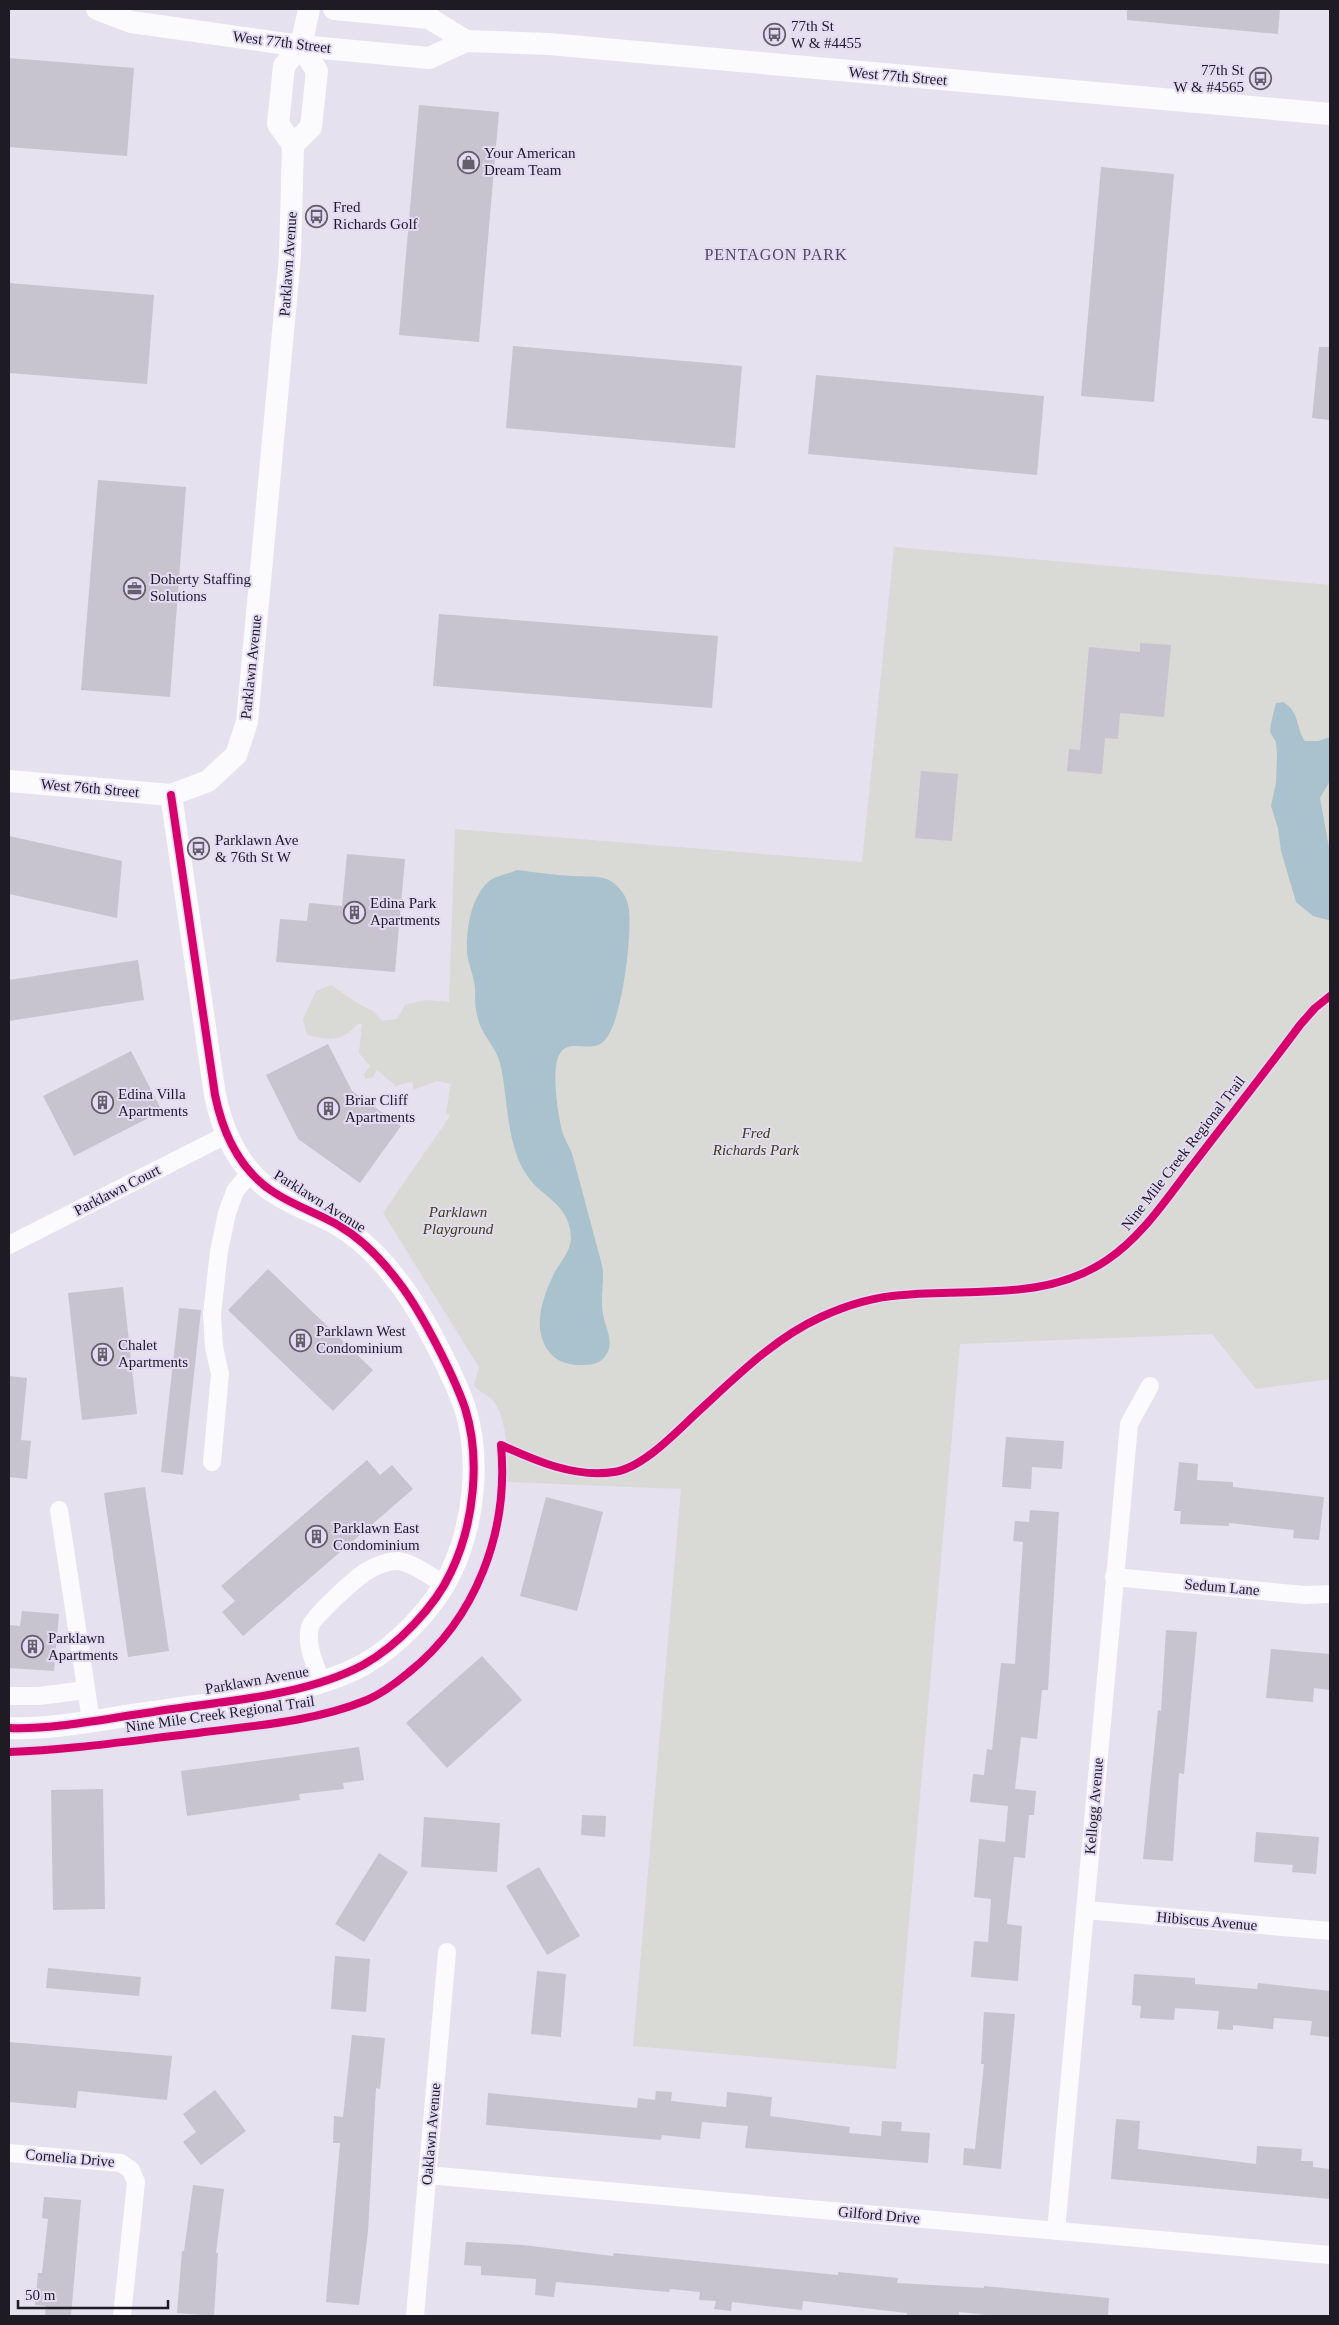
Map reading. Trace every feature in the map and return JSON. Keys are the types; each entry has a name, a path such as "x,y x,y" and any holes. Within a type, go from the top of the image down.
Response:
{"street":[{"name":"West 77th Street","path":"97,9 131,22 301,46 429,58 466,41 549,44 1041,90 1330,114"},
{"path":"301,46 317,71 311,127 293,144 278,124 284,66 301,46 309,9"},
{"name":"West 77th Street","path":"334,9 429,18 466,41"},
{"name":"Parklawn Avenue","path":"9,1728 91,1721 282,1692 321,1682 365,1664 400,1639 428,1608 451,1573 465,1534 472,1493 472,1450 465,1410 448,1371 401,1285 373,1252 339,1226 273,1192 251,1172 226,1135 214,1095 171,795 208,781 236,755 247,722 290,256 293,144"},
{"name":"West 76th Street","path":"9,781 171,795"},
{"name":"Parklawn Court","path":"9,1244 226,1135"},
{"path":"212,1462 220,1374 214,1347 212,1314 219,1251 227,1213 235,1191 251,1172"},
{"name":"Kellogg Avenue","path":"1056,2231 1129,1424 1150,1386"},
{"path":"59,1510 91,1721"},
{"path":"321,1682 309,1640 310,1625 320,1612 366,1571 381,1564 398,1561 413,1566 443,1584"},
{"name":"Sedum Lane","path":"1114,1577 1305,1595 1330,1594"},
{"path":"9,1696 40,1696 86,1690"},
{"name":"Hibiscus Avenue","path":"1084,1910 1330,1931"},
{"name":"Oaklawn Avenue","path":"415,2316 447,1952"},
{"name":"Cornelia Drive","path":"9,2153 121,2163 131,2170 136,2182 122,2316"},
{"name":"Gilford Drive","path":"427,2175 1330,2255"}],"green space":[{"name":"Fred Richards Park","path":"894,547 1330,585 1330,1379 1256,1389 1212,1334 960,1344 896,2069 633,2046 681,1489 507,1482 506,1441 503,1421 493,1400 474,1385 479,1367 383,1213 450,1116 446,1112 451,1084 437,1081 413,1090 413,1083 409,1082 396,1086 377,1070 373,1077 365,1079 364,1074 370,1066 359,1053 362,1024 358,1024 340,1037 329,1039 307,1035 303,1019 316,991 331,985 373,1011 382,1021 397,1019 405,1005 426,1000 449,1002 455,829 862,862"}],"water":[{"path":"1283,702 1293,711 1305,741 1318,741 1330,737 1330,781 1320,798 1330,853 1330,920 1313,916 1296,902 1281,851 1278,828 1271,806 1276,783 1277,755 1276,742 1270,732 1271,723 1276,703"},
{"path":"517,870 605,878 620,889 627,901 629,910 629,939 621,999 610,1032 599,1045 574,1046 563,1050 557,1062 555,1083 557,1106 563,1134 573,1157 603,1270 602,1308 610,1345 604,1358 597,1363 574,1365 565,1363 550,1353 543,1341 540,1332 542,1304 554,1273 566,1255 570,1244 569,1223 562,1211 528,1177 520,1163 510,1130 500,1063 482,1030 477,1016 467,943 471,914 477,896 488,882"}],"building":[{"path":"1127,9 1280,9 1278,34 1127,20"},
{"path":"9,58 134,68 127,156 9,147"},
{"path":"419,105 499,112 479,342 399,335"},
{"path":"1101,167 1174,174 1154,402 1081,396"},
{"path":"9,283 154,295 147,384 9,373"},
{"path":"513,346 742,366 735,448 506,428"},
{"path":"1319,347 1330,347 1330,420 1312,418"},
{"path":"816,375 1044,396 1037,475 808,454"},
{"name":"Doherty Staffing Solutions","path":"98,480 186,487 170,697 81,690"},
{"path":"439,614 718,636 712,708 433,686"},
{"path":"1140,643 1171,645 1164,717 1120,713 1118,739 1105,738 1102,774 1067,771 1069,749 1080,750 1089,647 1140,652"},
{"path":"921,771 958,774 952,841 915,838"},
{"path":"9,836 122,861 117,918 9,894"},
{"name":"Edina Park Apartments","path":"347,854 405,859 395,972 276,962 280,919 307,921 309,903 342,906"},
{"path":"138,960 144,1000 9,1021 9,980"},
{"name":"Briar Cliff Apartments","path":"328,1044 352,1091 401,1126 360,1183 298,1139 266,1075"},
{"name":"Edina Villa Apartments","path":"131,1051 162,1111 74,1156 43,1096"},
{"name":"Parklawn West Condominium","path":"268,1269 373,1370 333,1411 228,1310"},
{"name":"Chalet Apartments","path":"123,1287 137,1414 82,1420 68,1293"},
{"path":"179,1308 201,1310 183,1475 161,1472"},
{"path":"9,1376 27,1378 21,1440 31,1441 27,1479 9,1477"},
{"path":"1006,1437 1064,1441 1062,1469 1032,1467 1031,1489 1002,1487"},
{"name":"Parklawn East Condominium","path":"367,1460 380,1475 392,1465 413,1489 243,1636 222,1612 235,1601 221,1586"},
{"path":"1179,1462 1198,1464 1197,1480 1233,1482 1233,1487 1324,1497 1319,1540 1293,1538 1294,1530 1229,1523 1229,1526 1180,1524 1181,1511 1174,1511"},
{"path":"145,1487 169,1651 128,1657 104,1493"},
{"path":"546,1497 603,1512 577,1611 520,1596"},
{"path":"1030,1510 1059,1512 1048,1690 1042,1690 1037,1739 1021,1737 1015,1789 1036,1791 1034,1815 1029,1815 1025,1858 1014,1857 1007,1924 1022,1926 1018,1981 971,1977 974,1941 988,1942 991,1899 974,1897 979,1839 1005,1842 1008,1806 970,1802 973,1774 984,1775 987,1749 992,1750 1001,1663 1015,1664 1023,1542 1013,1541 1015,1521 1029,1522"},
{"name":"Parklawn Apartments","path":"22,1611 59,1614 54,1671 9,1668 9,1625 20,1626"},
{"path":"1166,1630 1197,1632 1184,1774 1179,1773 1173,1861 1143,1859 1158,1710 1161,1711"},
{"path":"1271,1649 1330,1654 1330,1690 1314,1688 1313,1702 1266,1698"},
{"path":"482,1656 522,1700 447,1768 406,1723"},
{"path":"359,1747 364,1780 343,1783 344,1789 299,1794 300,1800 187,1816 181,1771"},
{"path":"103,1789 105,1909 53,1910 51,1790"},
{"path":"582,1815 606,1816 605,1837 581,1835"},
{"path":"424,1817 500,1823 497,1872 421,1867"},
{"path":"1256,1832 1319,1837 1316,1874 1292,1872 1293,1865 1254,1862"},
{"path":"379,1853 408,1872 364,1942 335,1924"},
{"path":"539,1867 580,1936 547,1955 506,1886"},
{"path":"335,1956 370,1959 366,2012 331,2009"},
{"path":"48,1968 141,1977 139,1996 46,1988"},
{"path":"537,1971 566,1974 561,2037 531,2034"},
{"path":"1134,1974 1195,1978 1195,1984 1257,1989 1258,1983 1330,1991 1330,2037 1310,2035 1312,2021 1274,2018 1273,2029 1233,2025 1233,2030 1217,2029 1219,2011 1175,2008 1174,2020 1140,2018 1141,2006 1132,2005"},
{"path":"984,2012 1015,2014 1001,2169 963,2165 964,2148 975,2149 984,2064 981,2064"},
{"path":"352,2035 385,2038 380,2089 376,2088 368,2231 359,2305 326,2302 340,2143 333,2143 334,2116 343,2117"},
{"path":"9,2042 172,2056 167,2100 78,2091 76,2108 9,2102"},
{"path":"215,2090 246,2131 201,2165 183,2142 196,2132 183,2114"},
{"path":"656,2091 672,2092 671,2101 726,2107 727,2092 772,2097 770,2116 850,2127 849,2133 881,2136 882,2121 902,2122 901,2131 930,2133 928,2163 745,2148 748,2126 702,2122 700,2139 662,2135 661,2140 486,2125 488,2093 637,2108 638,2098 655,2100"},
{"path":"1116,2119 1140,2121 1138,2149 1256,2164 1257,2146 1302,2149 1301,2161 1313,2161 1313,2167 1330,2169 1330,2199 1111,2179"},
{"path":"193,2185 224,2189 216,2253 218,2253 214,2316 177,2313 182,2251 184,2251"},
{"path":"44,2197 81,2200 71,2316 45,2316 46,2306 35,2305 38,2273 42,2273 48,2219 42,2218"},
{"path":"466,2242 523,2245 613,2256 614,2253 838,2275 838,2272 898,2278 897,2283 984,2288 984,2286 1109,2298 1108,2316 996,2316 959,2312 959,2316 907,2316 907,2313 803,2301 802,2310 732,2302 731,2311 714,2309 716,2301 699,2300 700,2292 670,2289 669,2292 556,2282 554,2297 535,2295 536,2279 481,2275 481,2266 464,2265"}],"cycle path":[{"name":"Nine Mile Creek Regional Trail","path":"9,1728 62,1725 261,1696 288,1691 340,1676 376,1657 402,1636 425,1612 451,1572 459,1553 470,1512 474,1470 473,1448 465,1408 453,1378 409,1296 379,1259 355,1237 330,1221 283,1198 263,1184 243,1163 228,1137 218,1110 215,1095 171,795"},
{"name":"Nine Mile Creek Regional Trail","path":"9,1752 99,1745 279,1723 346,1708 378,1695 403,1677 432,1651 452,1627 469,1600 483,1571 493,1541 499,1510 502,1478 501,1445 556,1467 585,1473 614,1472 625,1469 649,1456 743,1370 773,1346 788,1335 821,1317 850,1305 881,1298 928,1293 1007,1291 1033,1288 1059,1282 1083,1273 1107,1260 1133,1239 1144,1227 1300,1025 1315,1008 1330,996"}],"place":[{"name":"77th St W & #4455","path":"775,35"},
{"name":"77th St W & #4565","path":"1260,79"},
{"name":"Your American Dream Team","path":"468,162"},
{"name":"Fred Richards Golf","path":"317,216"},
{"name":"Doherty Staffing Solutions","path":"134,588"},
{"name":"Parklawn Ave & 76th St W","path":"199,849"},
{"name":"Edina Park Apartments","path":"354,912"},
{"name":"Edina Villa Apartments","path":"102,1103"},
{"name":"Briar Cliff Apartments","path":"329,1109"},
{"name":"Parklawn West Condominium","path":"300,1340"},
{"name":"Chalet Apartments","path":"102,1354"},
{"name":"Parklawn East Condominium","path":"317,1537"},
{"name":"Parklawn Apartments","path":"32,1647"}],"district":[{"name":"PENTAGON PARK","path":"776,254"}],"park label":[{"name":"Parklawn Playground","path":"458,1220"}]}
